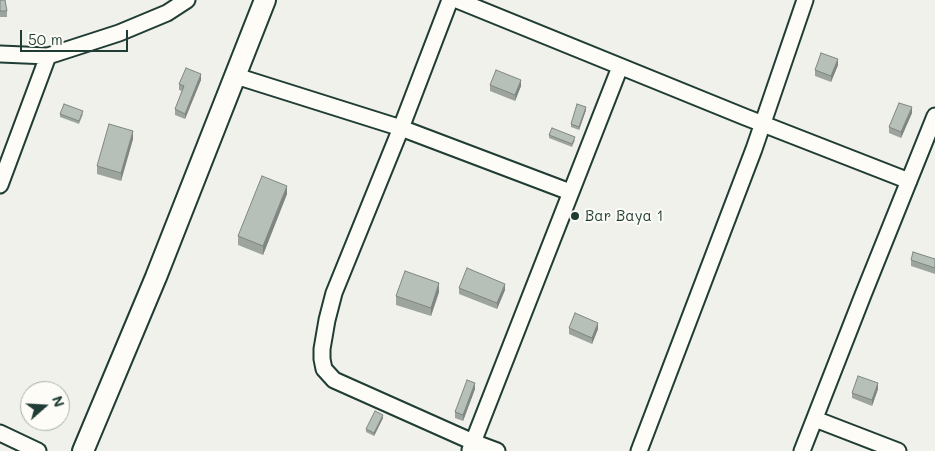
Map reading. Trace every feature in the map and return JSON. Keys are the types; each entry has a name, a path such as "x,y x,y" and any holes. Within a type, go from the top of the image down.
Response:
{"street":[{"path":"0,54 48,56 119,32 167,13 188,0"},
{"path":"83,451 152,286 265,0"},
{"path":"450,0 401,128 334,293 327,320 322,359 324,369 334,380 471,447 497,451"},
{"path":"457,0 908,181"},
{"path":"639,451 754,149 804,0"},
{"path":"0,185 48,56"},
{"path":"471,447 620,67"},
{"path":"236,76 401,128 570,192"},
{"path":"802,451 935,116"},
{"path":"815,419 898,451"},
{"path":"0,433 38,451"}],"building":[{"path":"0,0 5,0 7,11 0,11"},
{"path":"821,53 838,59 831,76 815,70"},
{"path":"186,68 201,74 185,114 175,109 184,86 179,84"},
{"path":"496,70 521,80 515,95 490,85"},
{"path":"899,103 912,107 901,132 889,127"},
{"path":"64,104 83,111 79,121 60,114"},
{"path":"577,104 586,107 579,127 571,124"},
{"path":"109,124 133,131 121,173 97,166"},
{"path":"552,128 575,137 572,144 549,135"},
{"path":"262,176 287,186 263,246 238,236"},
{"path":"913,252 935,259 935,268 911,260"},
{"path":"467,268 505,284 497,303 459,288"},
{"path":"405,271 439,283 431,308 396,296"},
{"path":"575,313 598,323 592,338 569,328"},
{"path":"858,376 878,383 872,400 852,393"},
{"path":"467,380 475,383 463,415 455,412"},
{"path":"375,411 383,415 374,433 366,429"}],"place":[{"name":"Bar Baya 1","path":"575,216"}]}
